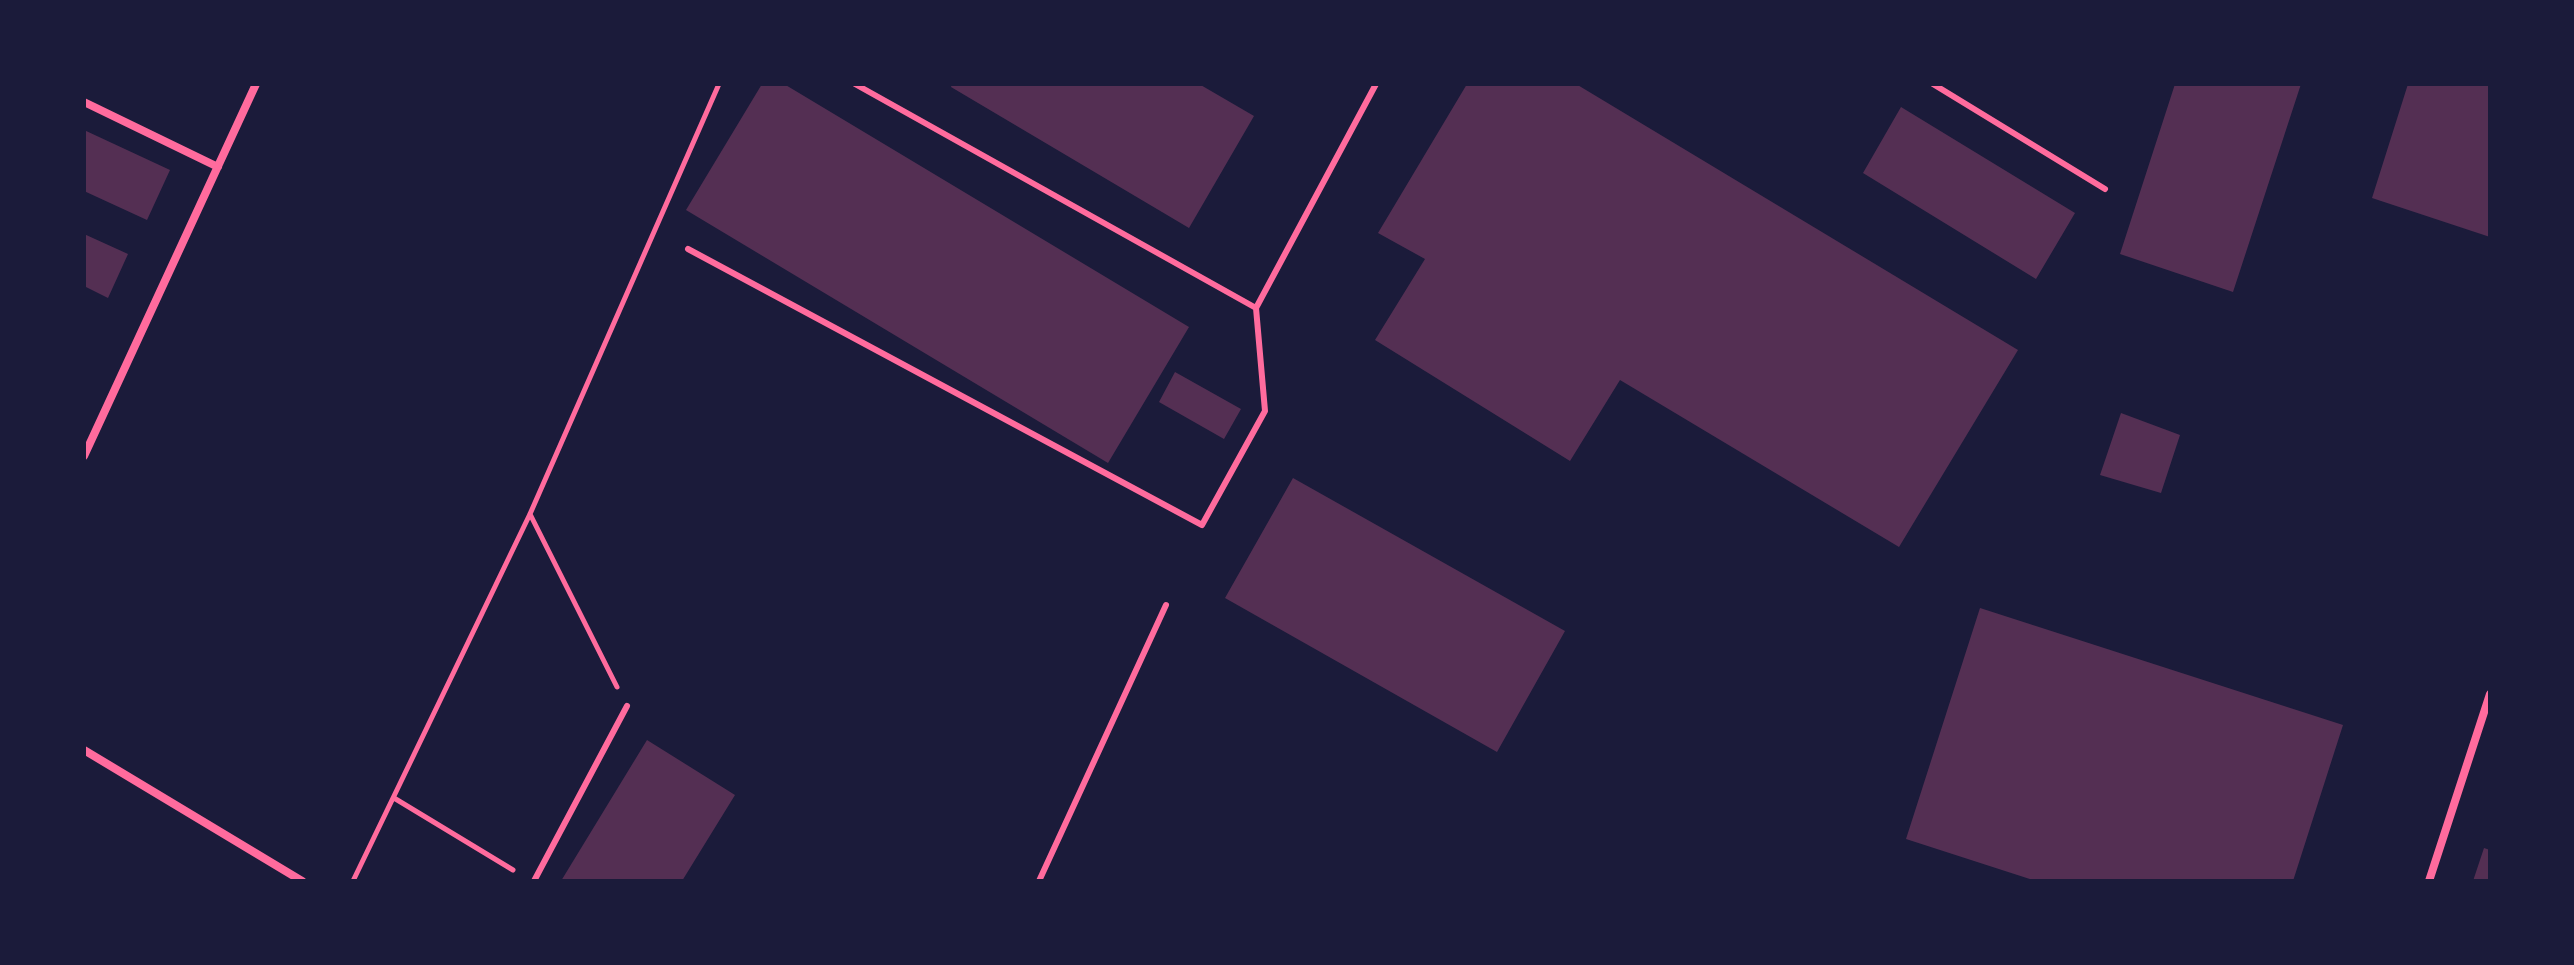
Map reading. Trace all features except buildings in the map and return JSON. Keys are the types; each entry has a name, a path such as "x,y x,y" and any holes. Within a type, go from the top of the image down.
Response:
{"street":[{"path":"84,456 256,84"},
{"path":"84,102 218,167"},
{"path":"2429,881 2490,694"},
{"path":"84,750 302,881"}],"lane":[{"path":"855,84 1256,308"},
{"path":"1933,84 2105,189"},
{"path":"688,249 1202,525 1265,411 1256,308 1375,85"},
{"path":"1039,881 1166,605"},
{"path":"534,881 627,706"}],"path":[{"path":"353,881 530,514 719,84"},
{"path":"530,514 627,706"},
{"path":"394,798 517,873"}]}
